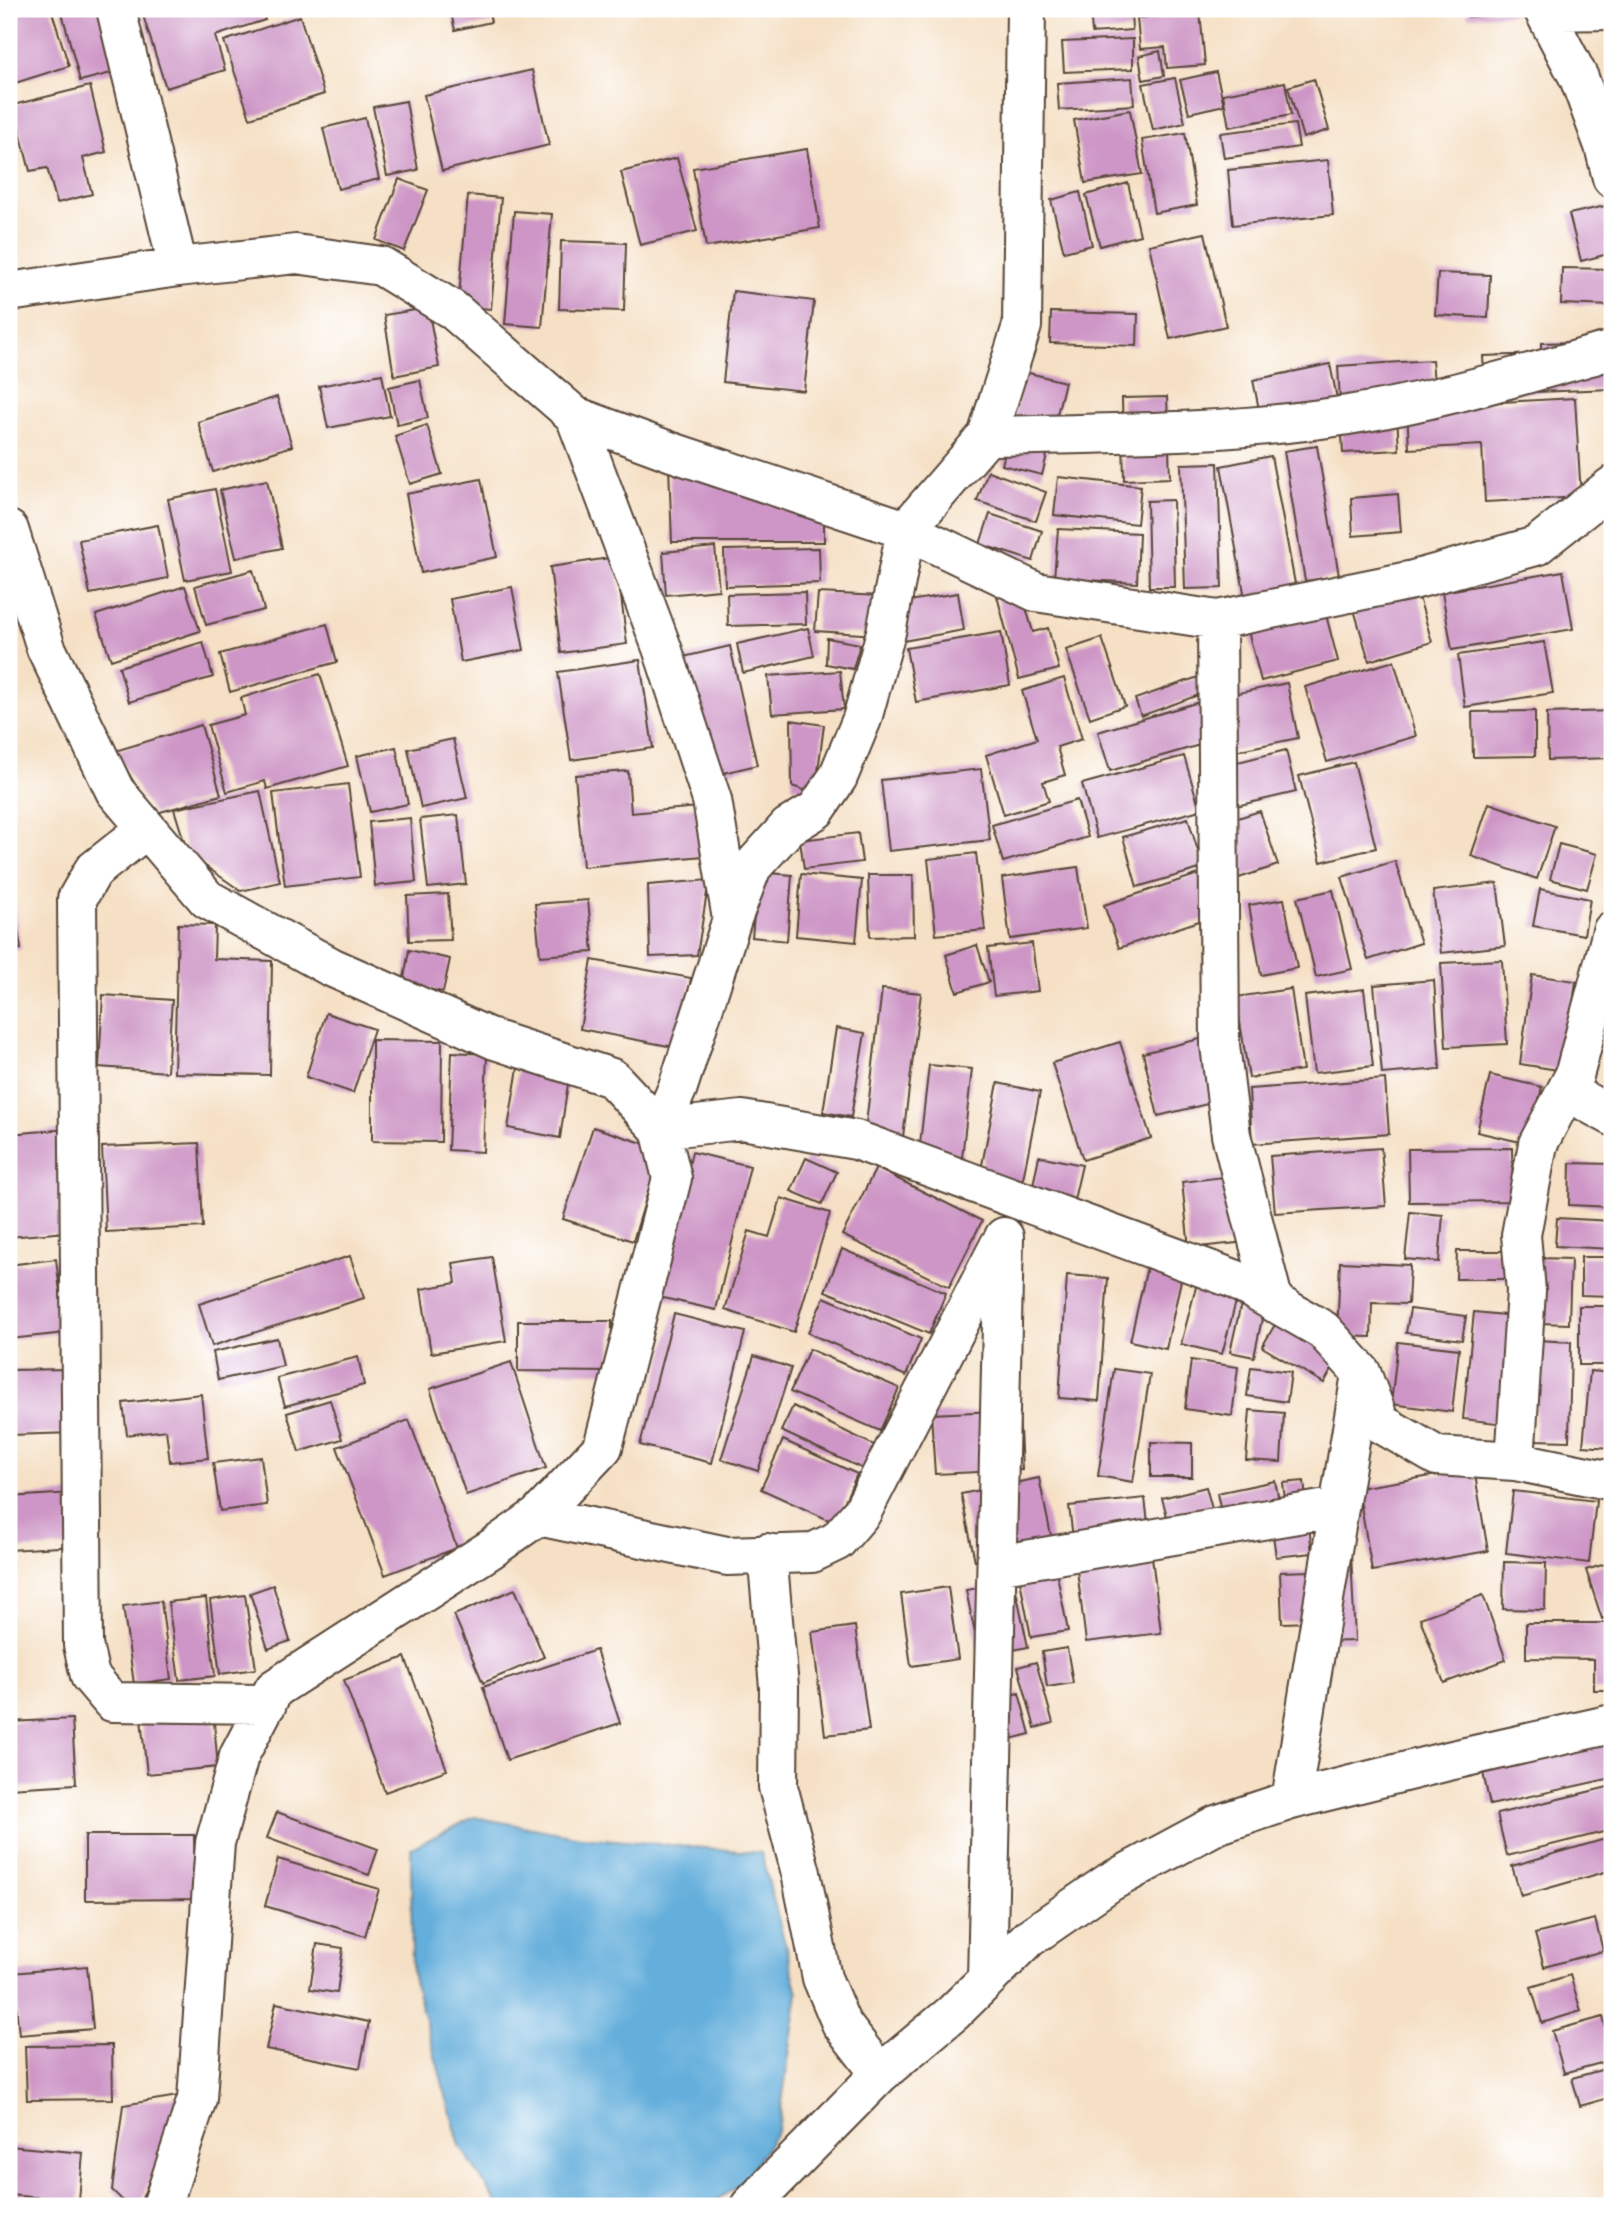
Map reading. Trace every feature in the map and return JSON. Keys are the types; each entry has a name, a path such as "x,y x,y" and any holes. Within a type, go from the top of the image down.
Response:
{"street":[{"path":"116,9 178,267"},
{"path":"660,1129 678,1087 732,919 752,867 788,827 816,810 838,777 862,719 887,632 906,530 987,436 1022,326 1026,9"},
{"path":"1612,10 1544,10 1579,78 1602,114 1604,146 1612,177"},
{"path":"9,292 178,267 296,254 381,266 453,310 575,416 672,452 906,530 1036,592 1217,620 1413,580 1536,546 1612,486"},
{"path":"987,436 1217,430 1349,415 1453,394 1612,350"},
{"path":"575,416 662,648 712,800 732,919"},
{"path":"9,530 46,648 115,792 207,899 331,967 495,1040 612,1077 660,1129 672,1178 603,1447 538,1516 274,1689 239,1756 215,1843 197,2099 163,2206"},
{"path":"1217,620 1220,1045 1231,1135 1274,1303"},
{"path":"146,829 93,871 77,899 83,1645 90,1676 113,1702 267,1704"},
{"path":"1515,1461 1526,1291 1521,1235 1538,1144 1574,1076 1612,931"},
{"path":"1566,1091 1612,1116"},
{"path":"660,1129 742,1120 856,1140 1234,1279 1324,1330 1361,1372 1380,1423 1437,1456 1515,1461 1612,1481"},
{"path":"538,1516 727,1556 812,1553 837,1542 862,1512 1022,1201"},
{"path":"987,1979 1004,1237"},
{"path":"1291,1800 1361,1372"},
{"path":"997,1565 1339,1507"},
{"path":"767,1553 779,1687 778,1787 802,1873 822,1978 841,2023 880,2074"},
{"path":"750,2206 880,2074 953,2013 1029,1938 1110,1882 1216,1825 1291,1800 1612,1724"}],"water":[{"path":"474,1817 581,1837 761,1853 798,1993 778,2130 743,2182 708,2206 499,2206 460,2146 412,1973 411,1848"}],"building":[{"path":"9,9 51,9 69,66 9,85"},
{"path":"61,9 107,9 123,70 80,81"},
{"path":"141,9 261,9 265,20 215,36 225,70 166,88"},
{"path":"450,9 488,9 491,22 455,30"},
{"path":"1090,9 1131,9 1132,30 1092,33"},
{"path":"1467,9 1523,9 1523,13 1468,17"},
{"path":"1200,12 1205,65 1167,68 1165,47 1140,49 1137,18"},
{"path":"300,16 324,94 250,118 224,41"},
{"path":"1133,39 1133,69 1064,72 1062,42"},
{"path":"1160,51 1164,76 1143,80 1139,56"},
{"path":"532,70 549,145 442,171 424,95"},
{"path":"1216,72 1224,105 1189,113 1180,80"},
{"path":"1132,78 1134,105 1059,110 1057,83"},
{"path":"1175,78 1185,123 1153,130 1143,84"},
{"path":"1314,79 1329,130 1303,138 1288,87"},
{"path":"1285,82 1291,115 1229,127 1223,94"},
{"path":"90,86 106,152 83,158 92,194 57,203 47,168 30,171 13,105"},
{"path":"406,101 418,170 387,176 373,107"},
{"path":"1130,110 1142,174 1085,183 1074,120"},
{"path":"365,118 379,179 338,189 323,128"},
{"path":"1295,124 1299,147 1224,158 1220,133"},
{"path":"1185,133 1197,205 1154,213 1142,140"},
{"path":"807,149 820,228 706,247 693,168"},
{"path":"677,158 697,231 640,245 621,172"},
{"path":"1328,160 1333,215 1233,225 1228,170"},
{"path":"399,179 428,190 404,251 376,240"},
{"path":"1128,183 1140,235 1100,246 1086,195"},
{"path":"1080,192 1092,245 1064,252 1051,200"},
{"path":"468,195 501,198 491,309 458,306"},
{"path":"1610,205 1612,253 1581,261 1569,214"},
{"path":"514,211 552,214 542,327 505,324"},
{"path":"1205,233 1226,326 1170,339 1149,245"},
{"path":"561,241 626,243 624,311 559,309"},
{"path":"1562,268 1612,269 1612,306 1561,304"},
{"path":"1438,273 1490,275 1488,318 1435,315"},
{"path":"733,291 814,301 804,391 723,382"},
{"path":"428,308 439,367 394,376 384,315"},
{"path":"1051,312 1138,314 1137,346 1050,343"},
{"path":"1612,341 1612,389 1485,394 1483,356 1541,354 1541,343"},
{"path":"1432,360 1435,395 1396,398 1399,450 1343,453 1338,366"},
{"path":"1330,364 1339,408 1262,424 1253,380"},
{"path":"1025,372 1065,382 1042,475 1002,465"},
{"path":"382,374 390,416 328,428 319,386"},
{"path":"420,380 428,418 397,425 389,387"},
{"path":"277,397 292,446 213,472 198,422"},
{"path":"1167,397 1170,478 1124,480 1122,398"},
{"path":"1575,398 1581,497 1485,502 1482,445 1409,449 1407,407"},
{"path":"427,425 442,474 410,484 395,436"},
{"path":"1317,446 1339,576 1305,581 1284,451"},
{"path":"1271,456 1296,589 1245,598 1221,466"},
{"path":"1218,463 1222,588 1185,589 1181,464"},
{"path":"669,467 824,507 824,542 672,542"},
{"path":"988,471 1046,492 1036,521 977,501"},
{"path":"1058,477 1141,486 1137,524 1054,515"},
{"path":"481,479 497,557 421,573 406,494"},
{"path":"267,480 282,548 236,558 220,490"},
{"path":"215,489 232,571 185,580 168,499"},
{"path":"1398,494 1401,532 1353,536 1351,498"},
{"path":"1173,500 1175,587 1149,587 1147,501"},
{"path":"990,514 1042,531 1033,561 980,544"},
{"path":"158,525 168,578 90,594 79,540"},
{"path":"1058,529 1139,533 1137,583 1054,578"},
{"path":"715,547 719,590 666,595 663,552"},
{"path":"819,548 820,583 725,586 724,550"},
{"path":"616,557 627,644 561,653 550,567"},
{"path":"253,570 264,610 206,625 195,586"},
{"path":"1563,571 1573,629 1452,650 1442,592"},
{"path":"185,586 200,631 111,660 96,615"},
{"path":"512,587 524,650 461,662 450,599"},
{"path":"1416,587 1432,642 1369,661 1353,606"},
{"path":"1021,590 1033,632 1048,628 1059,669 1019,679 997,596"},
{"path":"805,592 806,624 728,626 727,594"},
{"path":"818,593 880,596 877,635 815,631"},
{"path":"958,593 964,630 903,641 897,603"},
{"path":"1325,611 1338,661 1261,681 1248,631"},
{"path":"327,624 337,662 230,692 220,654"},
{"path":"808,628 814,656 743,673 737,644"},
{"path":"1001,632 1010,685 916,702 906,648"},
{"path":"827,638 860,644 853,669 826,664"},
{"path":"1102,638 1125,706 1090,718 1066,650"},
{"path":"203,642 213,677 129,702 119,667"},
{"path":"1544,642 1553,693 1465,707 1458,655"},
{"path":"730,646 757,765 702,778 675,659"},
{"path":"640,660 653,748 571,760 558,672"},
{"path":"1394,661 1416,736 1327,762 1305,687"},
{"path":"840,671 844,709 772,714 768,676"},
{"path":"320,674 348,766 267,789 265,781 227,792 208,725 245,715 241,698"},
{"path":"1201,676 1207,692 1141,716 1135,699"},
{"path":"1064,678 1082,739 1057,747 1065,775 1043,782 1049,801 1004,815 986,755 1037,739 1022,691"},
{"path":"1287,683 1298,738 1230,752 1219,697"},
{"path":"1199,702 1210,742 1110,771 1098,732"},
{"path":"1535,711 1535,756 1473,757 1472,712"},
{"path":"1612,711 1612,758 1548,760 1547,713"},
{"path":"791,720 824,725 815,794 792,786"},
{"path":"201,725 221,795 153,814 115,751"},
{"path":"453,739 467,798 421,808 408,749"},
{"path":"396,747 408,804 370,812 357,756"},
{"path":"1286,750 1296,792 1219,810 1210,769"},
{"path":"1184,756 1200,810 1097,838 1082,784"},
{"path":"1354,762 1376,848 1321,862 1299,776"},
{"path":"981,769 990,840 889,851 881,780"},
{"path":"628,771 631,813 699,807 703,856 583,867 575,775"},
{"path":"348,784 360,877 285,886 273,793"},
{"path":"260,791 280,882 241,891 188,854 174,809"},
{"path":"1077,800 1088,837 1003,862 992,825"},
{"path":"1489,803 1555,826 1537,879 1471,856"},
{"path":"1260,811 1278,865 1221,884 1203,829"},
{"path":"458,815 466,884 428,888 420,819"},
{"path":"410,818 416,882 375,886 369,822"},
{"path":"1188,818 1203,868 1137,887 1123,837"},
{"path":"858,833 862,862 804,869 800,840"},
{"path":"1559,844 1597,854 1587,889 1550,879"},
{"path":"976,853 985,930 936,935 928,859"},
{"path":"1395,861 1421,943 1368,960 1342,877"},
{"path":"1078,867 1087,928 1010,939 1002,878"},
{"path":"1211,870 1226,912 1119,948 1104,905"},
{"path":"758,872 792,875 787,941 752,937"},
{"path":"801,874 862,880 856,942 796,936"},
{"path":"868,875 913,875 914,936 870,937"},
{"path":"709,880 697,955 650,957 648,885"},
{"path":"1497,883 1505,946 1441,953 1433,891"},
{"path":"1540,889 1590,899 1584,935 1533,926"},
{"path":"1333,890 1352,969 1316,977 1297,898"},
{"path":"448,894 451,940 409,941 407,896"},
{"path":"1284,899 1297,968 1261,975 1249,905"},
{"path":"588,900 593,952 540,956 535,904"},
{"path":"14,907 21,949 9,951 9,908"},
{"path":"178,924 215,925 214,959 272,961 270,1075 174,1073"},
{"path":"1032,943 1038,991 994,996 988,948"},
{"path":"977,945 989,982 957,992 946,955"},
{"path":"409,950 450,959 443,992 403,984"},
{"path":"592,960 691,978 679,1048 580,1029"},
{"path":"1502,960 1507,1044 1446,1047 1441,963"},
{"path":"1532,975 1576,981 1564,1071 1520,1064"},
{"path":"1434,980 1440,1069 1382,1074 1374,985"},
{"path":"882,989 921,993 903,1137 865,1132"},
{"path":"1291,989 1303,1070 1249,1078 1236,997"},
{"path":"1364,989 1373,1066 1314,1073 1305,996"},
{"path":"103,995 172,1000 167,1072 99,1067"},
{"path":"326,1013 374,1029 353,1093 306,1077"},
{"path":"836,1028 865,1033 851,1117 823,1112"},
{"path":"1220,1034 1236,1097 1158,1116 1143,1053"},
{"path":"372,1040 442,1041 441,1142 372,1141"},
{"path":"1120,1042 1151,1138 1083,1160 1052,1063"},
{"path":"1610,1048 1612,1092 1608,1092"},
{"path":"452,1052 487,1054 483,1152 448,1150"},
{"path":"929,1065 972,1069 962,1158 919,1153"},
{"path":"518,1068 569,1077 560,1138 508,1128"},
{"path":"1490,1075 1542,1087 1529,1144 1477,1132"},
{"path":"1385,1079 1389,1134 1252,1144 1249,1089"},
{"path":"998,1083 1040,1092 1022,1184 980,1175"},
{"path":"593,1127 661,1149 633,1241 563,1219"},
{"path":"68,1129 78,1231 9,1237 9,1134"},
{"path":"199,1143 203,1227 106,1232 102,1147"},
{"path":"1381,1148 1386,1206 1275,1213 1270,1156"},
{"path":"1512,1148 1513,1201 1409,1202 1408,1149"},
{"path":"692,1152 750,1166 716,1310 659,1297"},
{"path":"1039,1156 1082,1165 1073,1204 1031,1195"},
{"path":"806,1158 837,1172 822,1204 791,1191"},
{"path":"1570,1163 1612,1164 1612,1207 1569,1205"},
{"path":"876,1168 982,1221 949,1287 842,1235"},
{"path":"1248,1174 1256,1241 1189,1248 1182,1182"},
{"path":"781,1198 830,1213 794,1332 725,1310 749,1231 769,1237"},
{"path":"1410,1212 1443,1215 1439,1262 1405,1259"},
{"path":"1557,1218 1612,1221 1612,1249 1555,1246"},
{"path":"842,1249 946,1293 929,1334 825,1291"},
{"path":"1457,1251 1512,1251 1512,1279 1456,1279"},
{"path":"350,1256 364,1298 212,1346 199,1304"},
{"path":"492,1257 506,1341 431,1353 421,1289 456,1283 453,1263"},
{"path":"1581,1257 1612,1257 1612,1296 1581,1295"},
{"path":"1540,1258 1571,1259 1569,1324 1540,1323"},
{"path":"56,1259 65,1333 10,1339 9,1265"},
{"path":"1340,1262 1410,1265 1408,1304 1372,1303 1371,1337 1337,1336"},
{"path":"1148,1263 1183,1271 1166,1349 1130,1341"},
{"path":"1067,1275 1108,1278 1099,1401 1059,1398"},
{"path":"1197,1283 1238,1294 1222,1354 1181,1344"},
{"path":"824,1297 921,1339 906,1376 808,1333"},
{"path":"1241,1304 1264,1309 1254,1357 1230,1352"},
{"path":"1579,1306 1612,1306 1612,1365 1579,1365"},
{"path":"1410,1309 1466,1316 1462,1340 1406,1333"},
{"path":"1474,1312 1514,1316 1504,1424 1463,1419"},
{"path":"674,1314 745,1332 712,1463 640,1445"},
{"path":"518,1321 612,1321 611,1372 518,1371"},
{"path":"1277,1321 1339,1356 1324,1383 1262,1347"},
{"path":"277,1338 283,1366 218,1380 213,1352"},
{"path":"1537,1340 1571,1342 1569,1441 1535,1440"},
{"path":"1398,1342 1459,1349 1452,1412 1391,1404"},
{"path":"809,1349 899,1388 880,1431 790,1392"},
{"path":"754,1356 791,1368 758,1471 721,1459"},
{"path":"358,1357 364,1385 285,1406 277,1378"},
{"path":"1191,1360 1238,1367 1232,1416 1185,1409"},
{"path":"511,1362 546,1468 466,1495 430,1389"},
{"path":"1251,1367 1291,1372 1287,1402 1247,1396"},
{"path":"73,1369 75,1433 9,1435 9,1370"},
{"path":"1114,1369 1150,1374 1133,1482 1098,1476"},
{"path":"1590,1371 1612,1373 1612,1448 1583,1446"},
{"path":"201,1394 208,1458 170,1462 166,1430 127,1435 123,1403"},
{"path":"330,1400 342,1439 299,1452 287,1413"},
{"path":"793,1406 876,1446 865,1470 781,1431"},
{"path":"1019,1410 1022,1470 935,1474 931,1414"},
{"path":"1250,1410 1284,1413 1281,1462 1246,1460"},
{"path":"409,1420 457,1548 385,1575 337,1447"},
{"path":"783,1440 857,1474 835,1523 761,1489"},
{"path":"1151,1442 1192,1443 1192,1477 1151,1477"},
{"path":"261,1457 267,1505 220,1511 213,1463"},
{"path":"1474,1469 1488,1551 1372,1571 1358,1488"},
{"path":"1039,1478 1053,1545 975,1561 961,1494"},
{"path":"1275,1481 1282,1515 1224,1527 1217,1493"},
{"path":"1304,1481 1312,1553 1276,1557 1273,1535 1289,1533 1283,1483"},
{"path":"1206,1487 1217,1527 1173,1538 1162,1498"},
{"path":"1513,1491 1596,1501 1589,1563 1506,1553"},
{"path":"72,1493 76,1546 9,1550 9,1497"},
{"path":"1145,1498 1161,1633 1086,1642 1069,1506"},
{"path":"1350,1531 1355,1641 1320,1642"},
{"path":"1054,1559 1068,1631 1031,1637 1017,1565"},
{"path":"1504,1562 1546,1563 1545,1610 1503,1609"},
{"path":"1612,1562 1612,1615 1602,1619 1586,1570"},
{"path":"1311,1571 1313,1622 1282,1623 1280,1572"},
{"path":"1013,1576 1028,1647 1008,1651"},
{"path":"273,1585 290,1641 268,1649 250,1593"},
{"path":"991,1586 979,1653 966,1590"},
{"path":"948,1587 958,1659 911,1666 901,1594"},
{"path":"515,1589 544,1657 483,1683 454,1615"},
{"path":"245,1595 256,1669 220,1674 210,1600"},
{"path":"1483,1595 1506,1660 1444,1683 1420,1618"},
{"path":"206,1598 215,1676 179,1680 168,1602"},
{"path":"161,1601 171,1679 134,1684 123,1606"},
{"path":"1526,1623 1612,1623 1612,1690 1594,1690 1594,1659 1526,1658"},
{"path":"855,1626 869,1730 825,1735 812,1632"},
{"path":"1067,1648 1073,1683 1047,1687 1042,1652"},
{"path":"596,1650 620,1723 507,1760 483,1687"},
{"path":"405,1657 447,1770 385,1792 344,1680"},
{"path":"1036,1662 1053,1723 1035,1728 1018,1667"},
{"path":"1019,1693 1030,1734 995,1743 985,1702"},
{"path":"213,1712 218,1767 147,1774 141,1719"},
{"path":"72,1719 76,1784 9,1788 9,1722"},
{"path":"1607,1740 1612,1778 1490,1805 1482,1768"},
{"path":"1612,1786 1612,1830 1507,1856 1497,1814"},
{"path":"277,1812 378,1849 369,1875 267,1838"},
{"path":"85,1835 194,1835 195,1899 85,1900"},
{"path":"1612,1837 1612,1870 1521,1896 1512,1866"},
{"path":"278,1859 379,1889 365,1936 265,1906"},
{"path":"1595,1919 1603,1951 1544,1967 1535,1934"},
{"path":"317,1944 343,1948 337,1993 310,1989"},
{"path":"87,1966 93,2029 19,2035 13,1973"},
{"path":"1570,1975 1581,2011 1542,2023 1531,1987"},
{"path":"276,2003 369,2022 360,2068 266,2049"},
{"path":"1603,2017 1612,2060 1564,2073 1552,2031"},
{"path":"112,2045 113,2099 27,2100 25,2046"},
{"path":"1612,2067 1612,2097 1580,2106 1572,2078"},
{"path":"184,2095 139,2206 128,2206 112,2190 123,2105"},
{"path":"9,2146 83,2153 79,2201 9,2195"}]}
